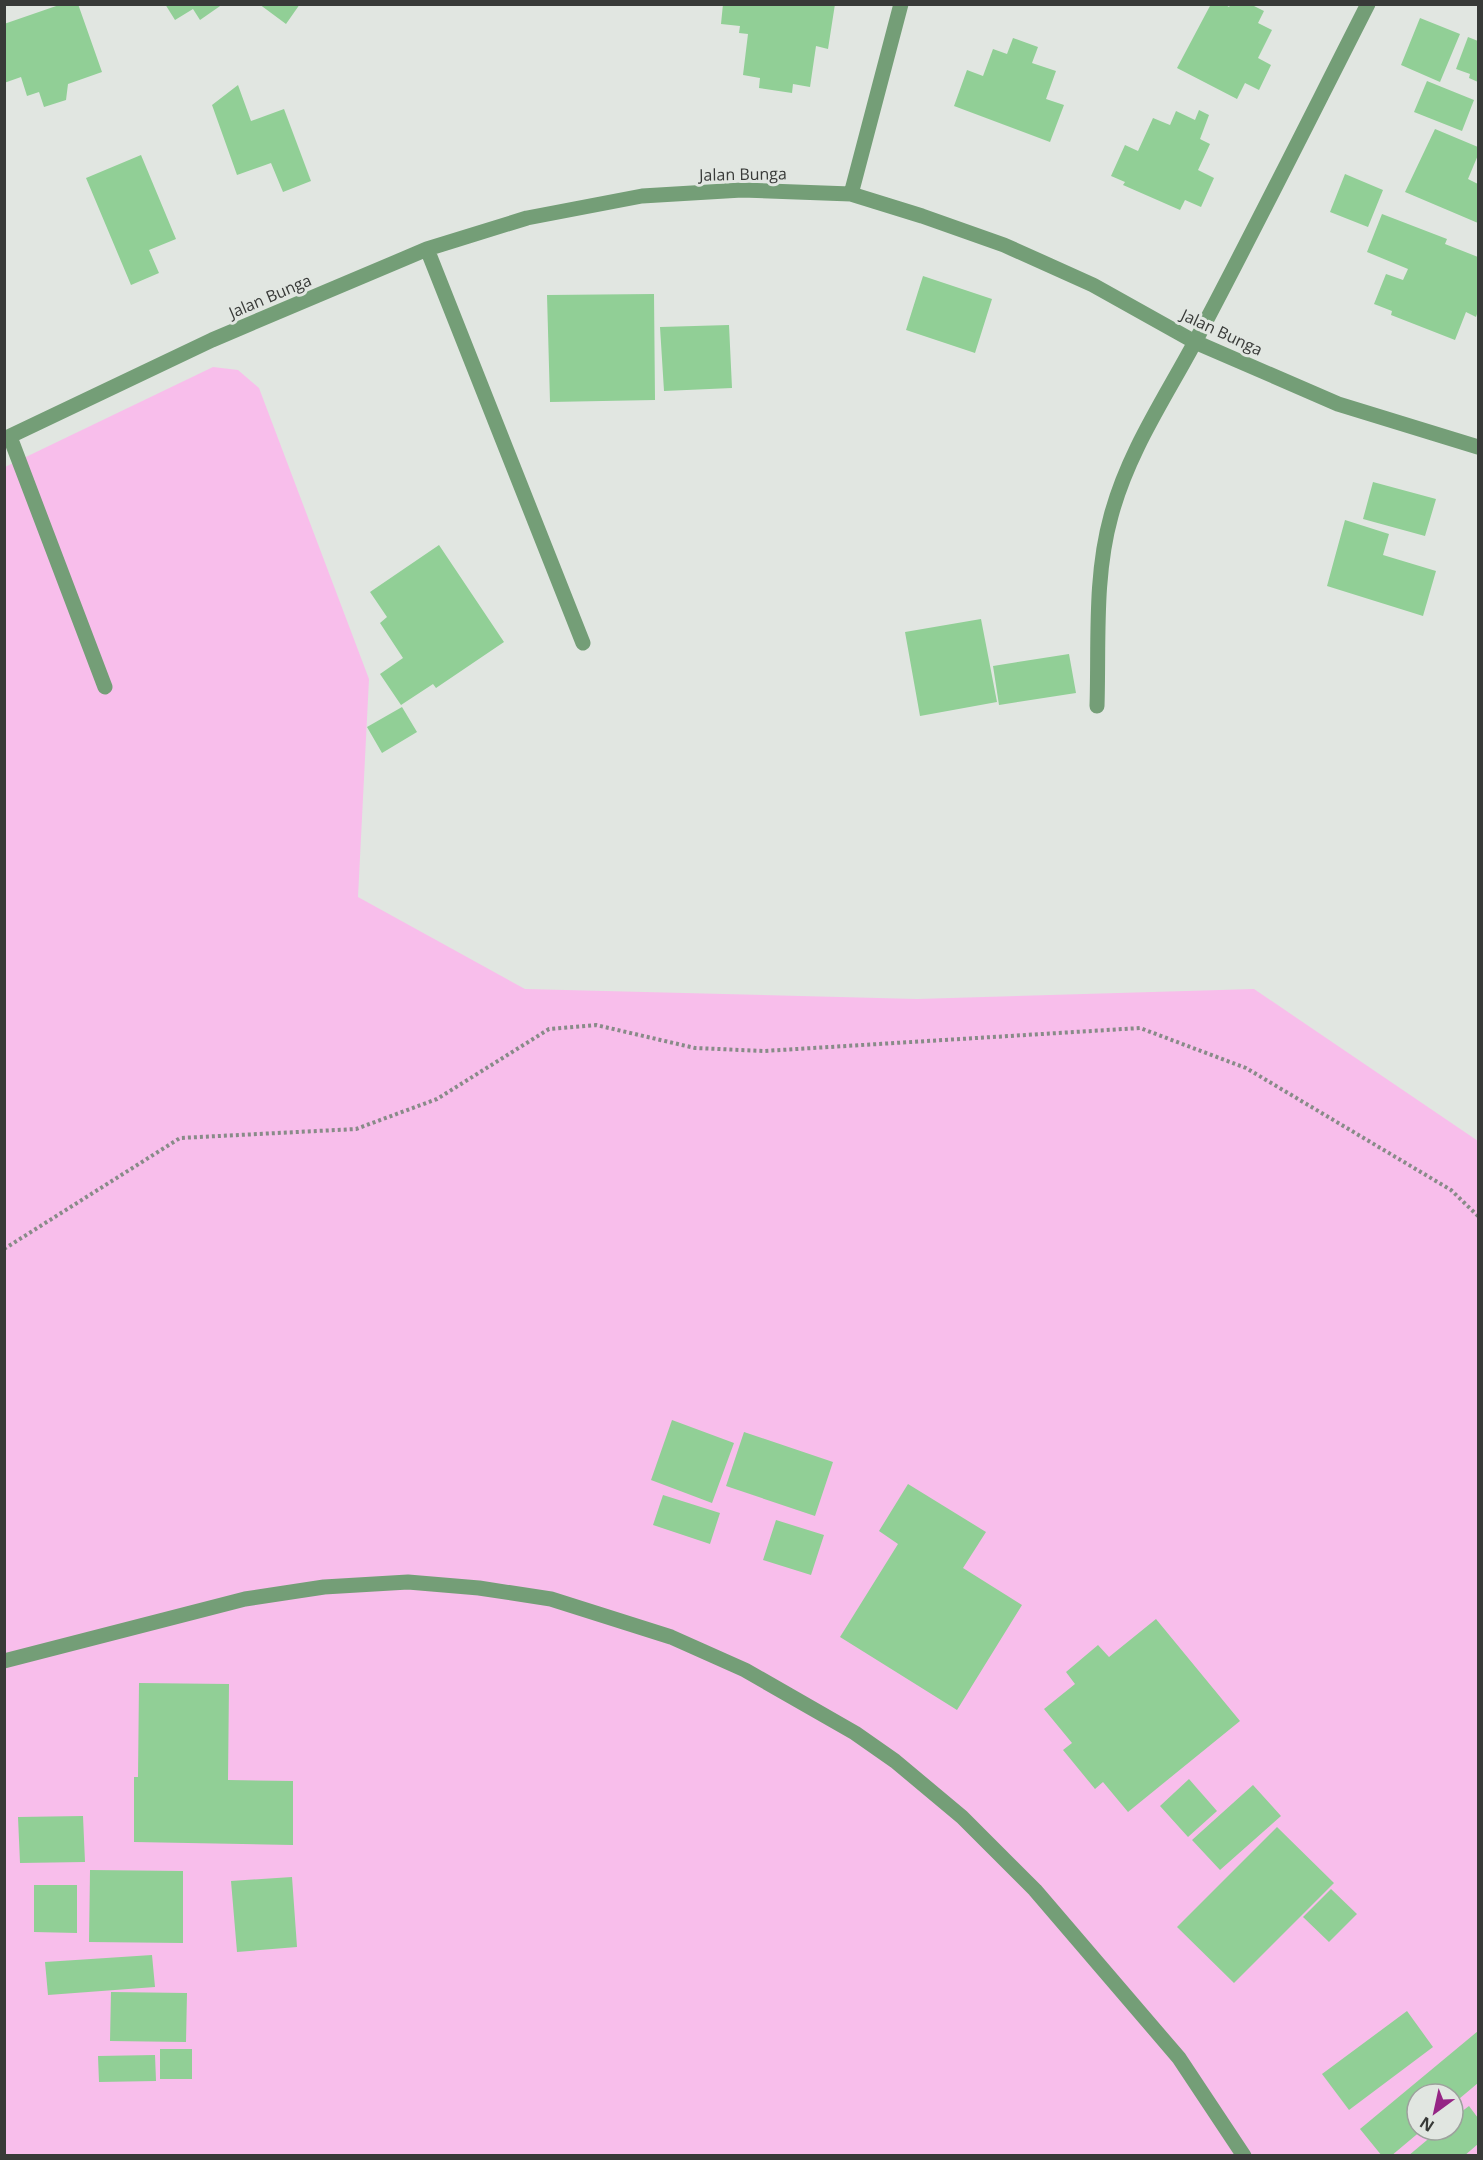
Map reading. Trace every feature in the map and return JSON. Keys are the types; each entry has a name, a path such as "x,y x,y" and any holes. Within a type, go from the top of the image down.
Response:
{"street":[{"path":"851,194 901,4"},
{"path":"1097,706 1099,592 1110,517 1123,478 1143,434 1195,342 1368,4"},
{"name":"Jalan Bunga","path":"7,438 212,340 426,249 527,218 642,196 742,190 851,194 922,216 1004,245 1093,285 1195,342 1338,404 1479,447"},
{"path":"426,249 583,643"},
{"path":"7,438 105,687"},
{"path":"4,1661 245,1599 324,1587 408,1582 479,1588 551,1599 671,1637 745,1670 855,1733 895,1761 962,1817 1035,1890 1179,2058 1244,2156"}],"path":[{"path":"4,1250 180,1138 356,1129 437,1099 549,1029 596,1025 695,1048 764,1051 1140,1028 1246,1068 1451,1190 1479,1216"}],"shaded area":[{"path":"213,367 238,370 259,388 369,679 358,897 525,989 917,999 1254,989 1478,1141 1478,2155 5,2155 5,467"}],"building":[{"path":"62,4 78,4 102,72 68,84 66,100 44,107 39,92 27,96 21,77 4,83 4,24"},
{"path":"165,4 223,4 200,20 193,9 175,20"},
{"path":"259,4 300,4 286,24"},
{"path":"723,4 835,4 828,49 816,46 810,87 793,84 792,93 759,88 760,78 743,75 748,34 739,33 740,26 721,24"},
{"path":"1211,4 1224,4 1229,7 1231,4 1250,4 1264,11 1258,23 1272,30 1258,58 1271,65 1259,90 1245,83 1237,99 1177,68"},
{"path":"1420,18 1460,34 1440,82 1401,65"},
{"path":"1468,37 1478,41 1478,82 1469,78 1470,74 1456,69"},
{"path":"1013,38 1038,47 1032,63 1056,71 1046,99 1064,105 1050,142 954,106 967,70 983,76 993,49 1007,54"},
{"path":"1427,81 1474,100 1462,131 1414,112"},
{"path":"238,85 251,121 284,109 311,181 283,192 271,163 237,175 212,105"},
{"path":"1199,110 1209,115 1200,139 1210,144 1198,170 1214,178 1201,207 1185,200 1180,210 1123,185 1125,182 1111,176 1125,145 1138,151 1153,118 1170,125 1176,111 1195,120"},
{"path":"1435,129 1478,147 1478,155 1468,179 1478,184 1478,223 1405,192"},
{"path":"141,155 176,239 149,250 159,273 131,285 86,178"},
{"path":"1345,174 1383,190 1368,227 1330,212"},
{"path":"1382,214 1447,239 1445,244 1478,257 1478,311 1476,317 1466,312 1455,340 1391,315 1392,311 1374,304 1386,274 1403,280 1408,269 1367,252"},
{"path":"923,276 992,299 975,353 906,330"},
{"path":"654,294 655,400 550,402 547,295"},
{"path":"729,325 732,388 664,391 660,327"},
{"path":"1373,482 1436,499 1425,536 1363,519"},
{"path":"1345,520 1389,534 1383,555 1436,571 1423,616 1327,586"},
{"path":"439,545 504,642 436,688 433,684 401,705 380,674 403,658 380,623 387,617 370,592"},
{"path":"981,619 997,702 920,716 905,632"},
{"path":"1069,654 1076,693 999,705 993,666"},
{"path":"402,707 417,732 382,753 367,727"},
{"path":"672,1420 734,1443 712,1503 651,1480"},
{"path":"744,1432 833,1462 815,1516 726,1486"},
{"path":"908,1484 986,1532 963,1568 1022,1605 957,1710 840,1637 898,1544 879,1531"},
{"path":"663,1495 720,1513 710,1544 653,1525"},
{"path":"776,1520 824,1535 811,1575 763,1560"},
{"path":"1156,1619 1240,1721 1128,1812 1103,1782 1095,1789 1063,1750 1072,1743 1044,1709 1075,1684 1066,1672 1098,1645 1109,1657"},
{"path":"139,1683 229,1684 228,1780 293,1781 293,1845 134,1842 134,1777 138,1777"},
{"path":"1189,1779 1217,1811 1188,1837 1160,1806"},
{"path":"1253,1785 1281,1816 1220,1870 1192,1840"},
{"path":"83,1816 85,1862 20,1863 18,1817"},
{"path":"1277,1827 1334,1883 1234,1983 1177,1927"},
{"path":"90,1870 183,1871 183,1943 89,1942"},
{"path":"292,1877 297,1947 237,1952 231,1881"},
{"path":"34,1885 77,1885 77,1933 34,1932"},
{"path":"1331,1889 1357,1914 1329,1942 1303,1917"},
{"path":"152,1955 155,1987 48,1995 45,1962"},
{"path":"111,1992 187,1993 186,2042 110,2041"},
{"path":"1407,2011 1433,2047 1349,2110 1322,2074"},
{"path":"1478,2031 1478,2083 1465,2094 1465,2082 1417,2082"},
{"path":"160,2049 192,2049 192,2079 160,2079"},
{"path":"155,2055 156,2081 99,2082 98,2056"},
{"path":"1405,2092 1405,2142 1408,2142 1391,2156 1382,2156 1360,2129"},
{"path":"1469,2106 1478,2118 1478,2144 1464,2156 1408,2156 1425,2142 1465,2142 1465,2109"}]}
